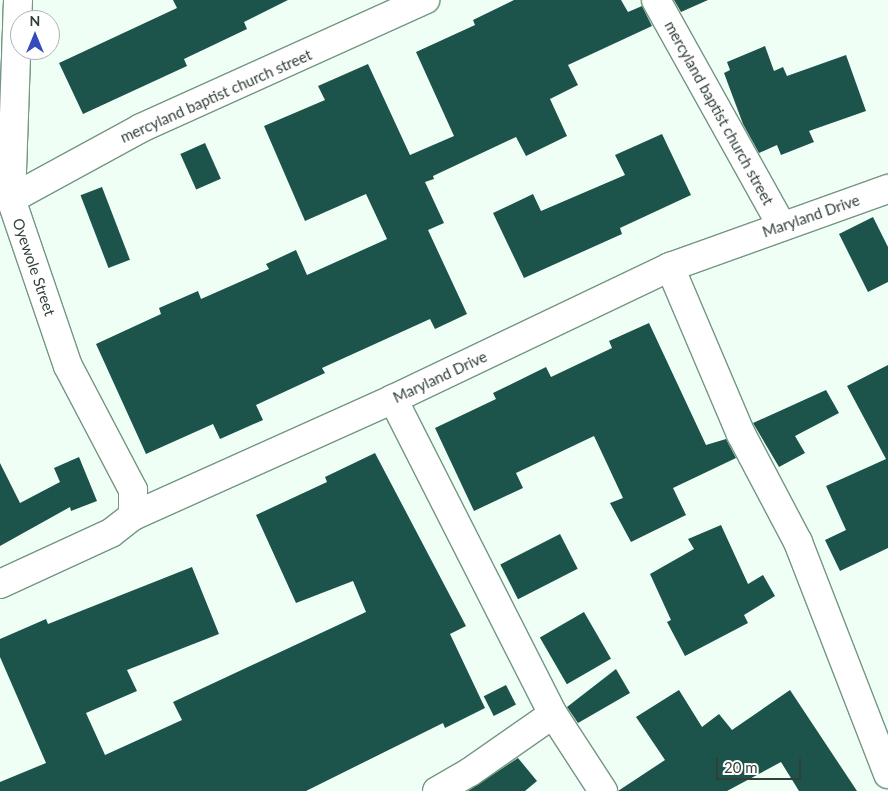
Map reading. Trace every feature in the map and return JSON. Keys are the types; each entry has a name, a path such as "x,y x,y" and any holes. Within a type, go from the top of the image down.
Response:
{"street":[{"name":"Oyewole Street","path":"18,0 11,199 68,366 133,490 133,516"},
{"name":"mercyland baptist church street","path":"11,199 141,128 425,0"},
{"name":"mercyland baptist church street","path":"656,0 782,226"},
{"name":"Maryland Drive","path":"0,584 111,533 133,516 393,399 670,267 888,189"},
{"path":"670,267 740,434 798,542 888,774"},
{"path":"393,399 552,714 602,791"},
{"path":"437,791 470,772 552,714"}],"building":[{"path":"173,0 288,0 244,22 247,29 184,59 187,66 83,114 59,63 177,8"},
{"path":"514,0 621,0 628,12 642,6 652,26 568,65 578,85 550,99 567,136 526,156 516,137 433,176 434,179 425,182 444,223 428,230 467,314 435,329 430,319 322,368 325,373 256,405 263,420 220,439 213,424 146,454 96,344 161,314 159,308 198,291 201,299 269,269 266,264 296,250 307,275 387,239 366,194 305,221 264,126 325,100 318,86 368,64 410,155 454,136 416,52 475,25 473,20"},
{"path":"674,0 708,0 681,12"},
{"path":"765,46 774,71 783,67 787,76 846,55 866,111 809,131 814,142 781,155 777,145 759,153 743,124 724,73 730,70 727,62"},
{"path":"662,134 691,195 620,228 622,234 524,278 493,213 533,194 541,211 625,175 615,155"},
{"path":"205,143 221,179 196,190 180,154"},
{"path":"102,187 130,260 108,268 81,195"},
{"path":"873,217 888,247 888,282 868,292 839,234"},
{"path":"649,323 706,445 726,439 736,458 673,488 686,515 631,542 610,503 623,498 594,436 516,473 523,488 474,511 435,428 496,399 493,393 546,367 551,377 612,348 609,341"},
{"path":"888,365 888,548 840,571 825,540 846,530 826,486 886,459 847,386"},
{"path":"826,390 839,413 795,436 805,453 779,467 753,423"},
{"path":"375,453 466,626 450,634 485,708 445,728 443,723 306,791 0,791 0,782 46,763 0,657 0,639 46,619 48,624 192,567 219,634 127,670 137,691 86,713 105,755 182,720 173,702 366,612 353,581 296,603 256,515 327,482 325,477"},
{"path":"79,457 97,501 71,511 70,507 0,546 0,463 20,503 60,482 54,468"},
{"path":"721,525 748,584 763,575 775,596 744,615 748,623 685,656 667,622 671,620 650,574 694,549 688,539"},
{"path":"560,534 578,569 518,599 500,564"},
{"path":"584,612 611,659 567,684 540,638"},
{"path":"616,669 630,693 578,723 567,707"},
{"path":"506,685 516,705 494,716 484,696"},
{"path":"679,690 702,727 719,714 732,730 790,690 857,791 799,791 781,762 727,791 618,791 665,760 636,717"},
{"path":"518,758 537,781 525,791 468,791"}]}
